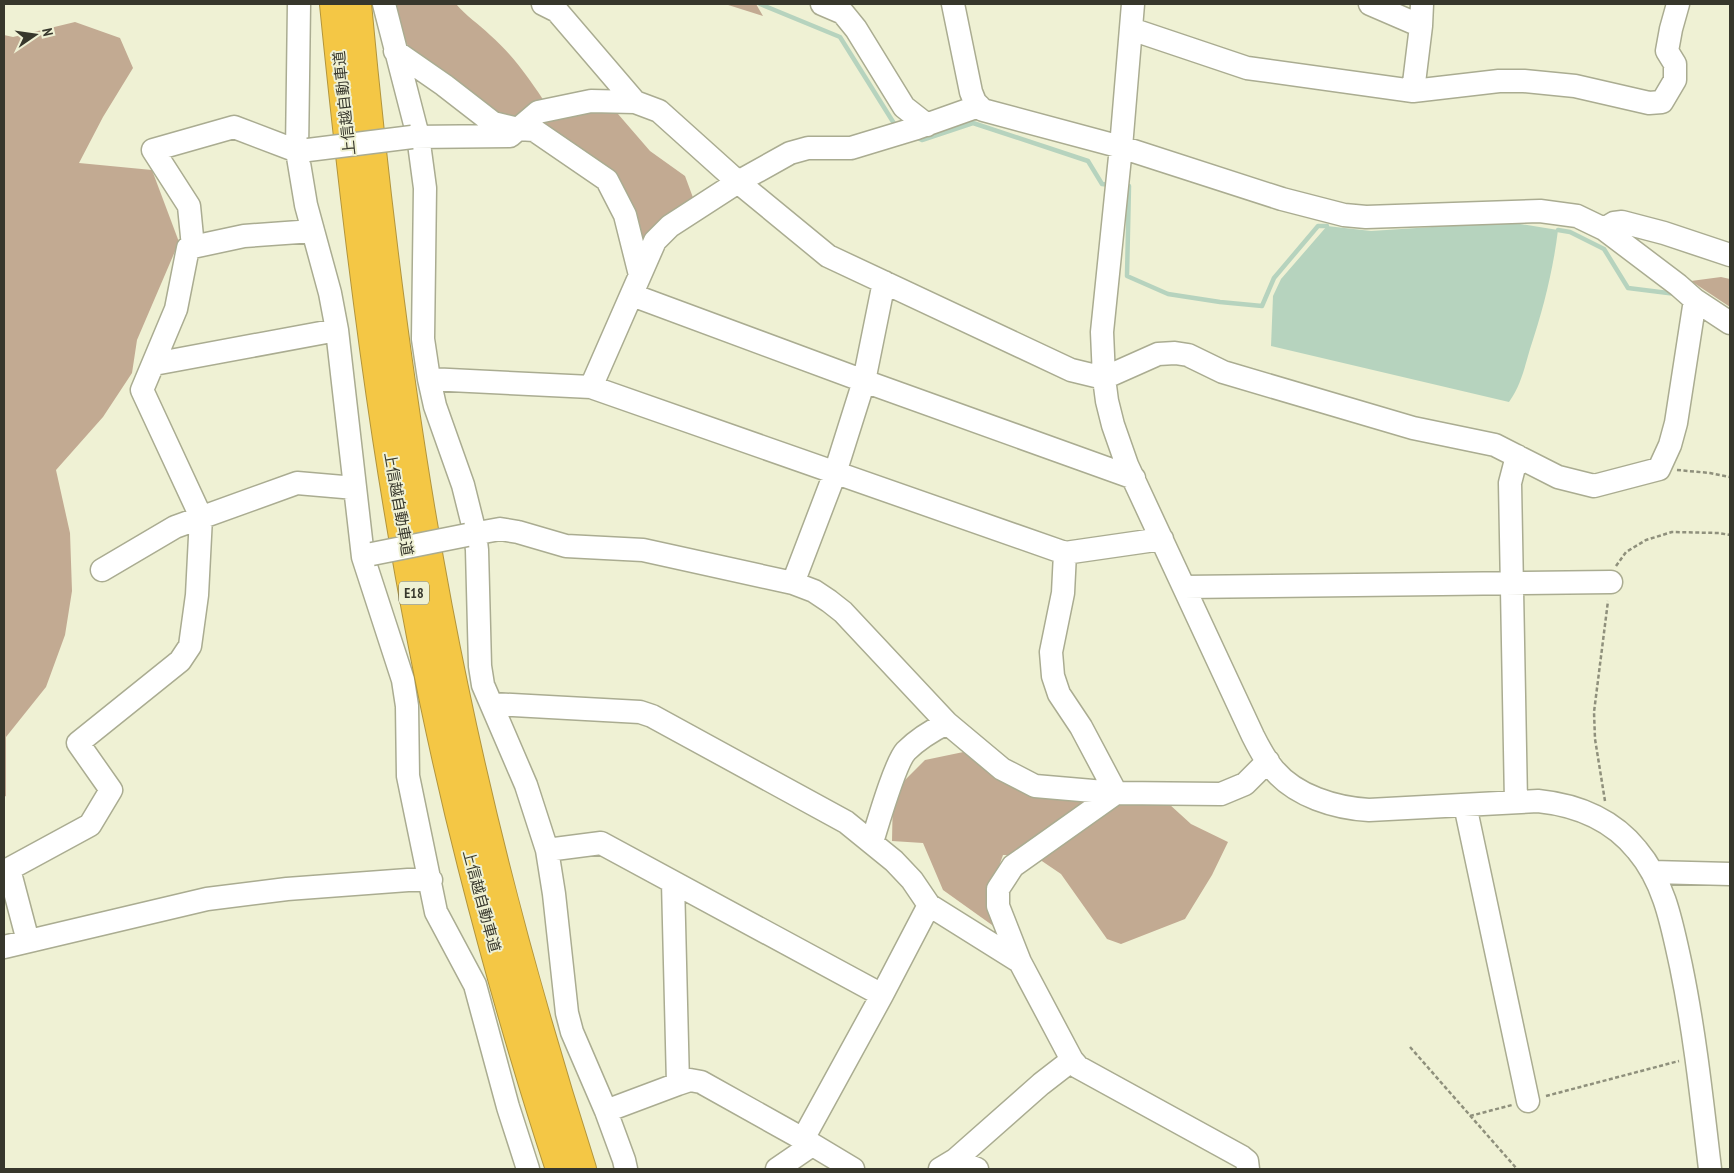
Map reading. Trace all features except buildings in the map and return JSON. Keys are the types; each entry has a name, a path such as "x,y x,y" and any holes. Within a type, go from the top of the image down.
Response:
{"highway":[{"name":"上信越自動車道","path":"334,4 351,175 376,362 418,616 471,863 517,1029 560,1169"},
{"name":"上信越自動車道","path":"357,4 373,171 388,290 411,452 438,609 472,770 514,941 539,1031 582,1169"}],"street":[{"path":"299,4 306,205 330,294 337,330 355,488 367,556 403,680 407,706 408,776 431,880 436,912 476,985 508,1107 528,1169"},
{"path":"384,4 415,136 425,188 423,339 435,406 464,485 471,534 477,550 480,666 483,685 493,704 526,785 547,850 554,894 566,1013 572,1032 606,1110 626,1169"},
{"path":"543,4 557,11 635,102"},
{"path":"822,4 843,13 856,28 904,107 922,127"},
{"path":"953,4 971,92 975,102 984,110 1121,147 1282,199 1344,215 1366,217 1540,211 1577,216 1604,229 1695,300 1730,323"},
{"path":"1132,4 1121,147 1102,332 1104,378 1113,425 1127,465 1253,736 1268,761 1282,778 1309,796 1324,802 1350,809 1389,810 1538,801 1558,803 1579,808 1596,816 1628,839 1638,850 1660,886 1672,927 1697,1056 1710,1169"},
{"path":"1370,4 1421,26"},
{"path":"1413,91 1422,4"},
{"path":"1130,29 1246,68 1413,91 1524,80 1575,86 1648,103 1662,102 1675,80 1675,64 1668,51 1671,29 1678,4"},
{"path":"395,51 444,85 493,123 518,129 534,130 607,180 625,215 636,285"},
{"path":"194,247 189,206 153,150 234,127 303,150 415,136 510,136 538,112 591,102 635,102 659,111 738,182 828,256 1071,370 1104,378 1158,354 1175,353 1188,355 1223,372 1413,428 1495,445 1558,477 1594,486 1659,469 1670,445 1676,423 1695,300"},
{"path":"591,387 655,241 670,226 738,182 790,153 808,148 851,148 922,127 979,106"},
{"path":"1604,229 1614,223 1622,222 1664,233 1730,256"},
{"path":"28,940 9,869 90,826 111,790 78,743 180,661 190,646 197,595 201,517 142,390 176,308 188,248 244,236 313,231"},
{"path":"793,583 835,473 864,381 884,282"},
{"path":"636,285 864,381 1134,478"},
{"path":"154,364 337,330"},
{"path":"429,379 591,387 1065,553 1162,539"},
{"path":"1516,802 1510,483 1517,456"},
{"path":"102,570 175,527 296,483 355,488"},
{"path":"367,556 500,529 518,532 566,546 643,550 793,583 814,591 843,612 947,722 1002,769 1035,786 1116,793 1221,794 1245,784 1268,761"},
{"path":"1065,553 1064,593 1051,652 1053,676 1059,694 1081,727 1116,793"},
{"path":"1184,587 1610,582"},
{"path":"493,704 640,712 646,714 846,822 894,861 912,880 929,905 1020,962"},
{"path":"872,842 904,752 947,722"},
{"path":"1116,793 1013,866 998,889 998,906 1020,962 1072,1060 1078,1067 1242,1157 1247,1161 1248,1169"},
{"path":"1465,805 1528,1100"},
{"path":"547,850 601,843 882,995"},
{"path":"1652,872 1730,874"},
{"path":"4,947 207,899 287,889 431,880"},
{"path":"673,882 678,1084"},
{"path":"778,1169 807,1142 929,905"},
{"path":"948,1165 1040,1084 1072,1060"},
{"path":"606,1110 690,1080 701,1082 853,1169"},
{"path":"948,1165 977,1169"}],"path":[{"path":"1659,469 1710,473 1730,477"},
{"path":"1608,825 1595,739 1594,712 1610,582 1614,568 1626,552 1646,540 1672,532 1730,535"},
{"path":"1410,1047 1517,1169"},
{"path":"1470,1116 1697,1056"}],"shaded area":[{"path":"390,4 456,4 506,51 548,107 583,105 618,114 650,151 685,176 695,203 645,247 632,208 507,122 413,54 394,23"},
{"path":"725,4 756,4 763,16"},
{"path":"75,22 120,38 133,68 103,117 79,163 152,170 179,242 137,340 132,373 103,417 56,470 70,533 72,591 65,635 46,687 6,737 6,796 4,797 4,35 13,37"},
{"path":"1508,222 1558,230 1547,290 1539,320 1522,377 1509,402 1271,346 1273,296 1281,279 1327,226 1371,231"},
{"path":"1721,277 1730,279 1730,307 1691,281"},
{"path":"973,750 993,773 1169,804 1191,824 1228,842 1212,875 1185,919 1121,944 1107,939 1061,874 1033,855 1003,855 991,889 999,930 943,890 923,843 892,841 893,792 925,760"}],"waterway":[{"path":"760,4 840,37 898,127"},
{"path":"916,137 922,140 973,123 1088,161 1102,184 1110,185"},
{"path":"1123,186 1129,186 1127,276 1168,294 1262,306 1274,278 1318,226 1327,226"},
{"path":"1558,230 1570,232 1604,249 1628,288 1676,294"}]}
